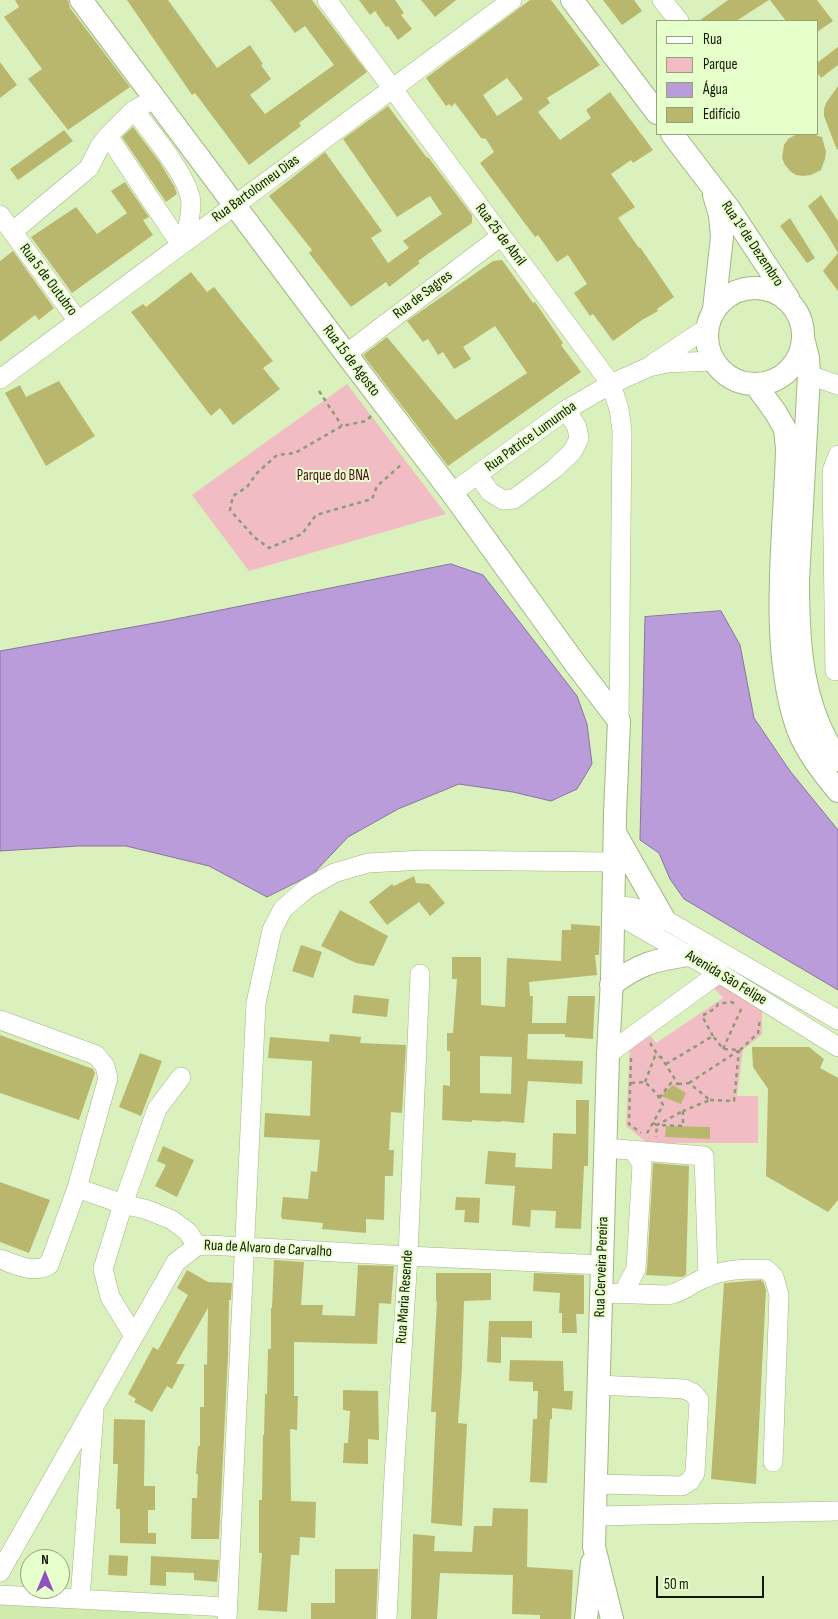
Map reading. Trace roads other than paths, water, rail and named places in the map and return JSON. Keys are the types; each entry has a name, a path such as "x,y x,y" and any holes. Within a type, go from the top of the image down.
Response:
{"main road":[{"name":"Rua 15 de Agosto","path":"81,0 452,493 619,721"},
{"path":"572,0 656,112"},
{"name":"Rua 1º de Dezembro","path":"673,135 730,210 792,304"},
{"name":"Rua 1º de Dezembro","path":"710,185 720,215 722,237 710,318"},
{"path":"804,338 802,350 795,364 784,375 770,382 755,384 735,380 719,369 713,361 707,345 710,318 724,298 737,290 752,287 767,288 781,294 792,304 802,324 808,358 809,374 798,580 801,660 806,690 816,719 828,745 838,760"},
{"path":"755,384 785,428 788,448 781,613 783,661 788,693 796,725 811,754 838,791"},
{"name":"Rua Cerveira Pereira","path":"612,1619 594,1547 598,1385 612,1294 602,1265 614,830 619,721"},
{"path":"614,830 664,919"},
{"path":"611,985 629,971 658,959 688,955"},
{"path":"586,1619 594,1547"}],"street":[{"name":"Rua 25 de Abril","path":"327,0 611,384 619,409 622,431 619,721"},
{"name":"Rua Bartolomeu Dias","path":"0,378 512,0"},
{"path":"662,0 678,20"},
{"path":"12,232 89,168 100,146 108,136 134,110 154,98"},
{"path":"134,110 180,173 188,190 191,204 183,243"},
{"path":"108,136 183,243"},
{"name":"Rua 5 de Outubro","path":"0,215 78,321"},
{"name":"Rua de Sagres","path":"346,354 501,236"},
{"path":"649,367 710,318"},
{"path":"611,384 649,367 667,363 713,361"},
{"path":"809,374 838,385"},
{"name":"Rua Patrice Lumumba","path":"452,493 566,410 611,384"},
{"path":"478,475 490,492 503,500 514,499 554,469 572,452 579,439 577,427 566,410"},
{"path":"835,671 832,471 838,455"},
{"path":"0,1595 227,1613 256,1003 272,930 283,909 306,889 334,873 368,863 424,860 614,862"},
{"name":"Avenida São Felipe","path":"613,910 623,905 635,907 664,919 838,1020"},
{"name":"Avenida São Felipe","path":"613,910 838,1047"},
{"path":"608,1054 719,973"},
{"name":"Rua Maria Resende","path":"387,1619 408,1256 420,974"},
{"path":"0,1020 96,1055 105,1066 108,1078 77,1188 49,1265 42,1269 32,1270 0,1259"},
{"path":"134,1336 110,1297 103,1269 123,1204 157,1110 181,1077"},
{"path":"612,1294 636,1269 642,1164 639,1143"},
{"path":"605,1148 639,1143 704,1156 708,1276"},
{"path":"77,1188 123,1204 148,1210 172,1220 188,1232 197,1246"},
{"name":"Rua de Alvaro de Carvalho","path":"0,1572 176,1262 197,1246 208,1245 602,1265"},
{"path":"612,1294 668,1295 679,1293 708,1276 737,1269 766,1269 774,1277 778,1295 773,1462"},
{"path":"596,1484 682,1486 690,1481 695,1473 699,1400 693,1393 684,1389 598,1385"},
{"path":"80,1600 94,1407"},
{"path":"595,1516 838,1511"}],"water":[{"path":"451,564 483,575 577,696 587,724 592,764 577,789 551,801 513,792 459,784 398,809 348,837 313,874 267,897 209,866 126,846 78,846 0,851 0,651 166,621"},
{"path":"721,611 740,645 754,718 790,771 838,830 838,990 684,899 670,879 659,853 640,840 645,617"}],"park label":[{"name":"Parque do BNA","path":"333,476"}]}
